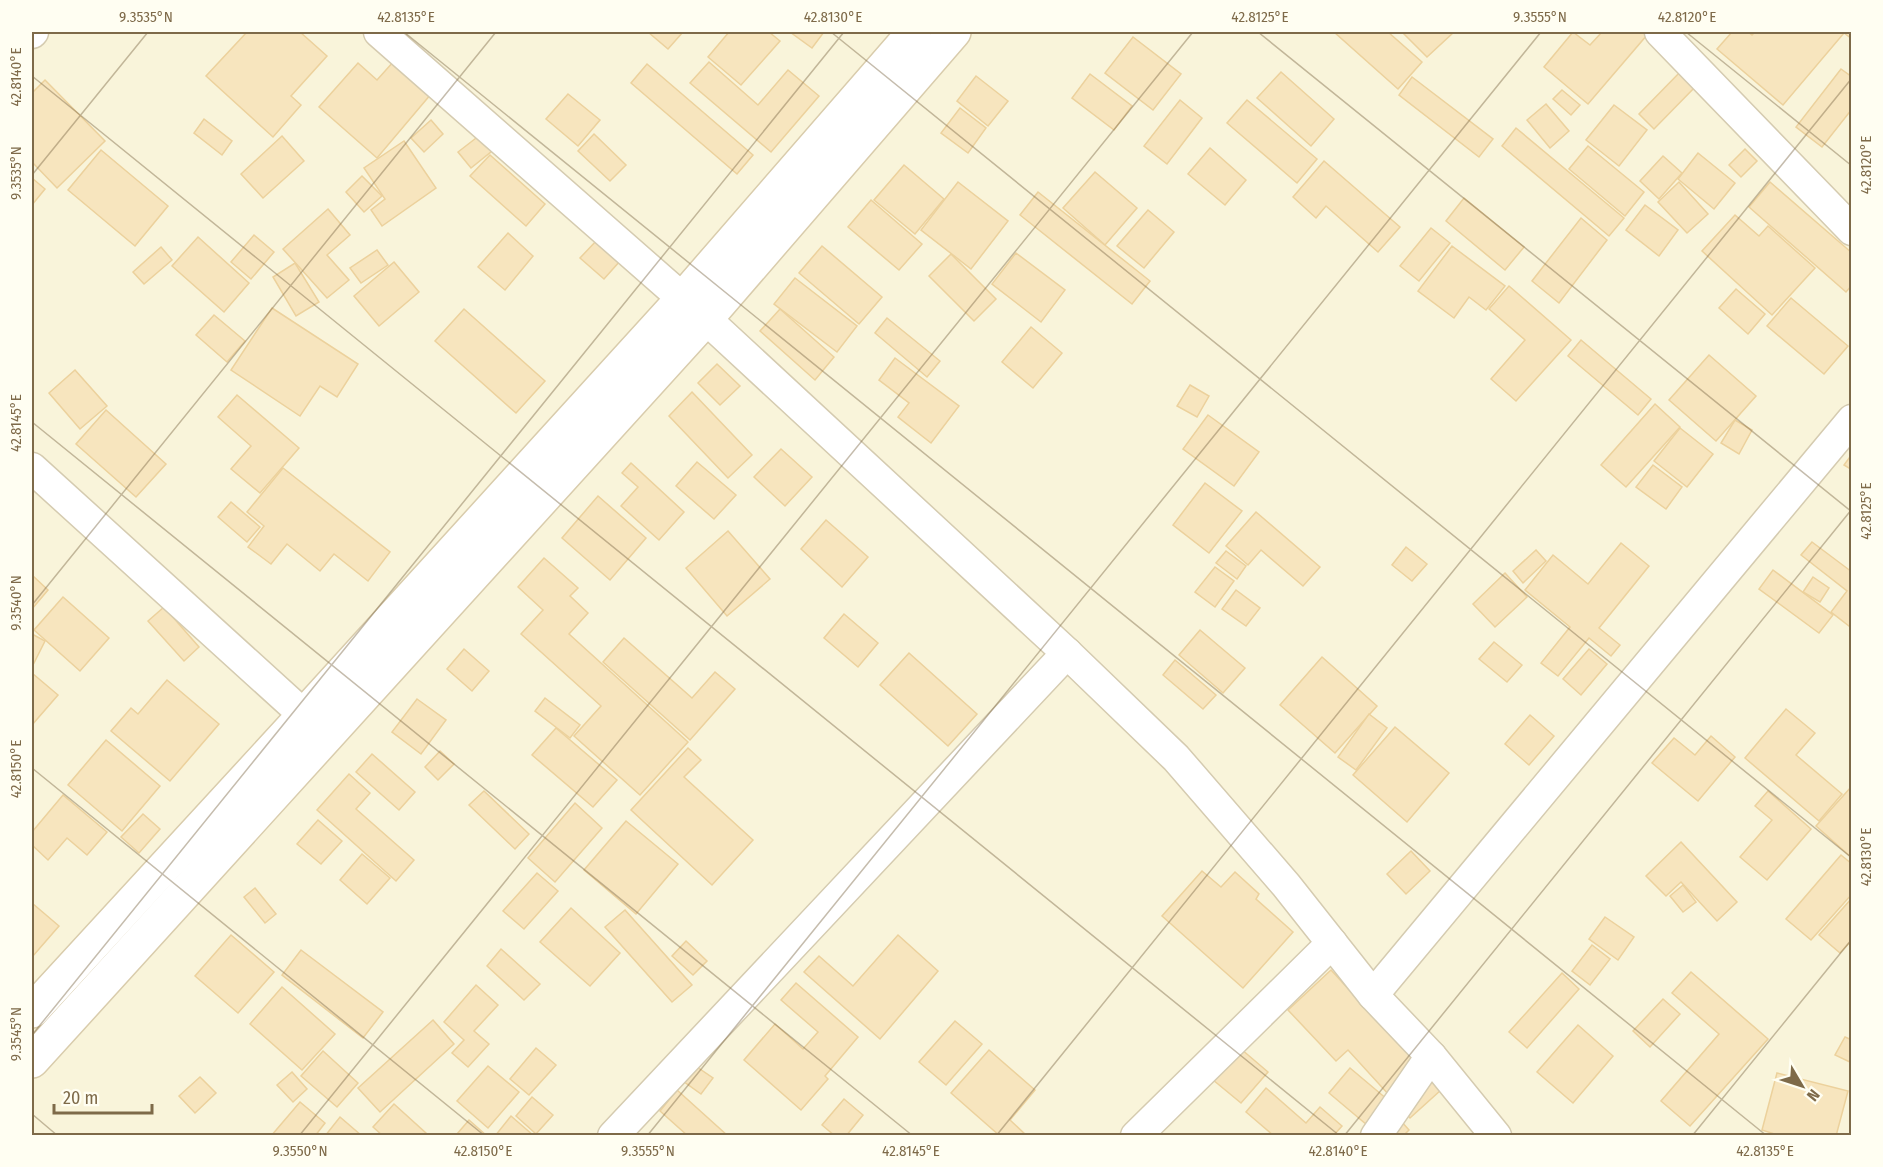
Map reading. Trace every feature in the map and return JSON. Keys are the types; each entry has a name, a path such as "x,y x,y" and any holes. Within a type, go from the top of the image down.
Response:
{"main road":[{"path":"32,1061 694,309 914,32"},
{"path":"32,1011 304,715 694,309 954,32"}],"street":[{"path":"379,32 694,309 1067,653 1176,758 1286,885 1373,995 1431,1056 1496,1136"},
{"path":"1660,32 1851,230"},
{"path":"1373,995 1851,420"},
{"path":"32,468 304,715"},
{"path":"613,1136 1067,653"},
{"path":"1136,1136 1332,943"},
{"path":"1376,1136 1431,1056"}],"shaded area":[{"path":"32,32 1851,32 1851,1135 32,1135"}],"building":[{"path":"247,32 300,32 327,56 291,96 301,105 273,137 206,76"},
{"path":"648,32 683,32 668,49"},
{"path":"729,32 769,32 780,41 741,85 708,57"},
{"path":"790,32 824,32 812,48"},
{"path":"1334,32 1388,32 1422,62 1398,89"},
{"path":"1402,32 1454,32 1427,57"},
{"path":"1573,32 1590,45 1602,32 1643,32 1647,35 1588,104 1544,67"},
{"path":"1732,32 1748,32 1752,35 1755,32 1852,32 1852,39 1844,33 1783,105 1717,49"},
{"path":"1133,37 1181,74 1153,110 1105,73"},
{"path":"394,61 431,94 377,158 319,107 358,63 377,80"},
{"path":"709,62 758,105 788,70 819,96 771,152 690,83"},
{"path":"647,64 753,155 737,174 631,83"},
{"path":"1841,69 1852,77 1852,109 1822,147 1796,127"},
{"path":"1682,70 1697,85 1654,129 1639,114"},
{"path":"1281,72 1334,119 1311,146 1257,98"},
{"path":"1090,74 1132,106 1114,130 1072,98"},
{"path":"976,76 1008,101 988,126 957,101"},
{"path":"1412,77 1493,139 1479,157 1399,95"},
{"path":"45,80 105,141 57,188 32,162 32,93"},
{"path":"1562,90 1580,105 1571,115 1553,99"},
{"path":"568,94 600,120 578,146 546,119"},
{"path":"1180,100 1202,118 1167,164 1144,146"},
{"path":"1247,100 1317,159 1297,183 1227,123"},
{"path":"1546,104 1569,131 1550,148 1527,120"},
{"path":"1614,105 1647,130 1619,166 1586,140"},
{"path":"960,108 986,128 968,153 941,133"},
{"path":"204,119 232,141 222,155 194,133"},
{"path":"431,120 443,134 424,152 411,138"},
{"path":"1516,128 1624,218 1609,236 1502,146"},
{"path":"594,134 626,165 610,181 578,151"},
{"path":"480,135 492,151 471,168 458,152"},
{"path":"282,136 304,161 263,198 241,174"},
{"path":"404,141 436,188 382,226 371,210 385,199 364,168"},
{"path":"1588,146 1644,192 1625,216 1569,169"},
{"path":"1210,148 1246,180 1225,205 1188,174"},
{"path":"1745,149 1757,161 1741,177 1729,165"},
{"path":"101,150 168,206 135,246 68,190"},
{"path":"1698,153 1735,183 1714,209 1678,179"},
{"path":"490,155 545,204 526,226 470,176"},
{"path":"1663,156 1682,173 1659,199 1640,181"},
{"path":"1324,161 1400,227 1378,252 1326,206 1316,218 1293,197"},
{"path":"904,165 944,199 915,234 874,200"},
{"path":"1095,172 1137,208 1105,245 1063,208"},
{"path":"362,176 382,196 364,212 346,192"},
{"path":"32,178 45,189 32,205"},
{"path":"958,182 1008,221 971,269 921,230"},
{"path":"1679,182 1708,214 1687,233 1658,202"},
{"path":"1770,182 1852,253 1852,285 1846,292 1749,207"},
{"path":"1038,192 1150,281 1132,304 1020,215"},
{"path":"1464,198 1524,247 1505,270 1446,221"},
{"path":"871,200 922,244 899,270 848,227"},
{"path":"1645,205 1678,230 1659,256 1626,230"},
{"path":"328,209 350,235 327,255 349,280 327,298 283,249"},
{"path":"1148,210 1174,232 1144,268 1117,246"},
{"path":"1735,215 1759,236 1768,226 1815,268 1772,315 1702,251"},
{"path":"1581,218 1607,240 1559,303 1532,281"},
{"path":"1431,228 1450,243 1419,281 1400,266"},
{"path":"508,233 533,256 505,290 478,267"},
{"path":"254,235 274,252 251,279 231,262"},
{"path":"198,237 249,283 224,312 172,266"},
{"path":"597,240 620,261 604,279 580,258"},
{"path":"822,246 882,297 859,324 799,273"},
{"path":"1452,246 1505,286 1486,310 1469,297 1454,318 1418,291"},
{"path":"161,247 172,260 144,284 133,272"},
{"path":"377,250 388,265 361,283 350,268"},
{"path":"1016,253 1065,290 1041,322 992,284"},
{"path":"951,254 996,299 974,321 929,276"},
{"path":"394,262 419,292 379,326 354,296"},
{"path":"295,263 319,302 296,316 273,277"},
{"path":"795,278 857,326 837,352 774,304"},
{"path":"1509,286 1571,340 1516,401 1491,379 1525,340 1489,309"},
{"path":"1736,289 1765,314 1748,334 1719,308"},
{"path":"1791,298 1848,346 1824,374 1767,326"},
{"path":"272,308 358,364 337,397 320,386 300,416 231,370"},
{"path":"464,309 545,381 516,413 435,341"},
{"path":"780,309 834,357 815,380 760,331"},
{"path":"214,315 245,341 227,362 196,335"},
{"path":"887,318 940,361 927,377 875,333"},
{"path":"1031,327 1062,353 1033,388 1002,362"},
{"path":"1581,340 1651,399 1638,415 1568,356"},
{"path":"1709,355 1756,396 1716,441 1669,400"},
{"path":"895,358 959,406 931,443 898,417 909,403 879,380"},
{"path":"717,364 740,386 720,405 698,383"},
{"path":"75,370 107,406 80,429 49,393"},
{"path":"1190,385 1209,396 1197,417 1177,406"},
{"path":"692,392 752,455 728,478 669,416"},
{"path":"237,395 299,448 260,493 231,469 251,446 218,417"},
{"path":"1655,404 1680,427 1626,487 1601,465"},
{"path":"106,410 166,464 136,497 76,444"},
{"path":"1208,415 1259,452 1234,486 1183,449"},
{"path":"1735,420 1752,430 1739,454 1721,443"},
{"path":"1680,428 1713,454 1687,487 1654,461"},
{"path":"781,449 812,477 785,506 754,477"},
{"path":"1852,454 1852,470 1844,465"},
{"path":"697,462 736,495 714,519 676,486"},
{"path":"631,463 684,512 659,540 621,506 638,487 622,473"},
{"path":"1653,465 1682,487 1666,509 1636,487"},
{"path":"283,468 390,552 368,581 334,554 320,571 287,544 271,564 248,547 264,526 247,512"},
{"path":"1205,483 1242,511 1209,553 1173,525"},
{"path":"598,496 646,538 610,580 562,538"},
{"path":"231,502 260,527 247,542 218,517"},
{"path":"1256,512 1320,567 1303,586 1261,550 1248,565 1226,546"},
{"path":"826,520 868,557 842,587 801,549"},
{"path":"728,531 770,579 727,616 686,568"},
{"path":"1812,542 1852,572 1852,623 1849,626 1831,612 1847,591 1801,555"},
{"path":"1621,543 1649,566 1599,628 1620,645 1611,656 1589,638 1558,676 1541,663 1570,627 1525,590 1553,555 1588,584"},
{"path":"1406,547 1427,564 1412,581 1392,565"},
{"path":"1536,550 1546,561 1523,583 1513,571"},
{"path":"1226,551 1246,566 1237,579 1216,563"},
{"path":"544,558 578,588 570,596 588,613 569,634 688,742 640,795 574,736 601,706 521,634 543,610 518,587"},
{"path":"1215,567 1234,581 1215,607 1195,592"},
{"path":"1773,570 1833,615 1819,633 1759,589"},
{"path":"1505,573 1527,597 1495,627 1473,604"},
{"path":"32,575 48,590 32,609"},
{"path":"1813,577 1829,588 1820,602 1803,592"},
{"path":"1236,590 1260,608 1246,626 1222,609"},
{"path":"63,597 109,638 80,671 34,630"},
{"path":"164,607 199,647 184,661 148,621"},
{"path":"844,614 878,643 858,667 824,638"},
{"path":"1200,630 1245,668 1223,693 1179,655"},
{"path":"32,634 45,641 34,663 32,661"},
{"path":"624,638 692,698 715,672 735,689 690,740 603,662"},
{"path":"1494,642 1522,665 1507,682 1479,659"},
{"path":"464,649 489,671 472,691 447,669"},
{"path":"1589,649 1607,664 1581,695 1563,679"},
{"path":"909,653 977,714 948,746 880,685"},
{"path":"1322,657 1377,706 1335,753 1280,705"},
{"path":"1175,660 1216,695 1203,709 1163,675"},
{"path":"32,673 58,695 32,725"},
{"path":"167,680 219,724 170,781 111,731 131,708 138,714"},
{"path":"545,698 580,725 570,738 535,711"},
{"path":"417,699 446,720 421,754 392,732"},
{"path":"1786,709 1815,733 1796,755 1842,794 1819,821 1745,758"},
{"path":"1369,714 1387,728 1356,770 1338,757"},
{"path":"1530,715 1554,736 1529,765 1505,744"},
{"path":"1395,727 1449,773 1407,822 1353,775"},
{"path":"556,728 617,780 593,807 532,755"},
{"path":"1711,736 1735,757 1698,801 1652,763 1674,738 1695,755"},
{"path":"106,740 160,786 122,831 68,785"},
{"path":"688,748 701,760 684,777 753,840 712,885 631,810"},
{"path":"440,751 454,764 438,780 425,767"},
{"path":"372,754 415,792 399,810 356,772"},
{"path":"349,774 370,793 356,809 414,860 396,881 317,810"},
{"path":"1852,786 1852,858 1816,826"},
{"path":"484,791 529,834 515,849 469,805"},
{"path":"1768,791 1811,829 1767,880 1740,857 1772,820 1755,806"},
{"path":"63,795 107,832 87,855 67,838 48,860 32,845 32,832"},
{"path":"575,803 602,828 555,882 528,858"},
{"path":"143,814 160,829 139,853 121,837"},
{"path":"318,820 342,841 321,864 297,844"},
{"path":"626,821 678,864 636,914 584,870"},
{"path":"1681,842 1737,902 1717,921 1681,882 1666,896 1646,876"},
{"path":"1411,851 1430,871 1406,894 1387,874"},
{"path":"362,854 390,878 367,904 340,880"},
{"path":"1841,855 1852,864 1852,894 1811,940 1786,919"},
{"path":"1202,871 1221,887 1235,872 1259,894 1256,899 1293,932 1243,988 1162,916"},
{"path":"537,873 558,891 524,929 503,911"},
{"path":"1683,885 1696,902 1683,912 1670,896"},
{"path":"255,888 276,914 265,923 244,897"},
{"path":"1852,898 1852,940 1840,953 1819,935"},
{"path":"32,903 59,926 33,956 32,955"},
{"path":"571,908 620,953 590,986 540,942"},
{"path":"625,910 692,985 672,1002 605,927"},
{"path":"1605,917 1634,937 1618,960 1589,939"},
{"path":"231,935 274,972 238,1013 195,976"},
{"path":"898,935 938,971 880,1039 804,972 819,956 853,986"},
{"path":"686,941 707,961 693,975 672,956"},
{"path":"1592,945 1610,959 1590,985 1572,971"},
{"path":"501,949 540,984 524,1000 487,966"},
{"path":"301,950 383,1012 363,1038 282,975"},
{"path":"1331,970 1441,1090 1410,1118 1348,1050 1336,1061 1288,1010"},
{"path":"1691,972 1768,1039 1690,1126 1661,1101 1719,1034 1672,993"},
{"path":"1562,973 1579,989 1527,1048 1509,1032"},
{"path":"796,983 858,1037 825,1076 828,1079 801,1110 744,1060 775,1024 803,1049 818,1032 781,1000"},
{"path":"476,985 498,1005 474,1031 489,1044 468,1067 452,1053 464,1040 444,1022"},
{"path":"282,987 335,1034 302,1070 250,1024"},
{"path":"1663,999 1680,1014 1650,1047 1633,1031"},
{"path":"433,1020 454,1044 380,1112 358,1088"},
{"path":"955,1021 982,1044 946,1085 919,1062"},
{"path":"1578,1025 1613,1056 1573,1103 1537,1072"},
{"path":"1845,1037 1852,1040 1852,1063 1835,1055"},
{"path":"1234,1043 1268,1072 1241,1103 1207,1075"},
{"path":"536,1048 556,1065 529,1095 510,1079"},
{"path":"989,1050 1035,1090 1010,1120 1027,1136 1000,1136 951,1093"},
{"path":"323,1051 358,1083 337,1107 301,1076"},
{"path":"694,1065 713,1078 701,1094 683,1081"},
{"path":"488,1066 519,1092 488,1128 457,1101"},
{"path":"1350,1068 1388,1100 1367,1125 1329,1093"},
{"path":"292,1072 307,1089 293,1102 277,1085"},
{"path":"1777,1073 1848,1091 1836,1136 1781,1136 1762,1130"},
{"path":"200,1077 216,1093 195,1113 179,1096"},
{"path":"1266,1088 1306,1123 1320,1107 1342,1126 1333,1136 1274,1136 1246,1112"},
{"path":"677,1090 728,1136 688,1136 660,1111"},
{"path":"532,1097 553,1115 536,1134 516,1116"},
{"path":"844,1099 863,1115 846,1136 835,1136 822,1125"},
{"path":"300,1102 325,1123 315,1136 271,1136"},
{"path":"394,1104 427,1134 426,1136 383,1136 373,1127"},
{"path":"1393,1112 1409,1130 1403,1136 1387,1136"},
{"path":"511,1116 534,1136 495,1136"},
{"path":"340,1117 362,1136 325,1136"},
{"path":"469,1120 487,1136 459,1136 457,1134"}]}
